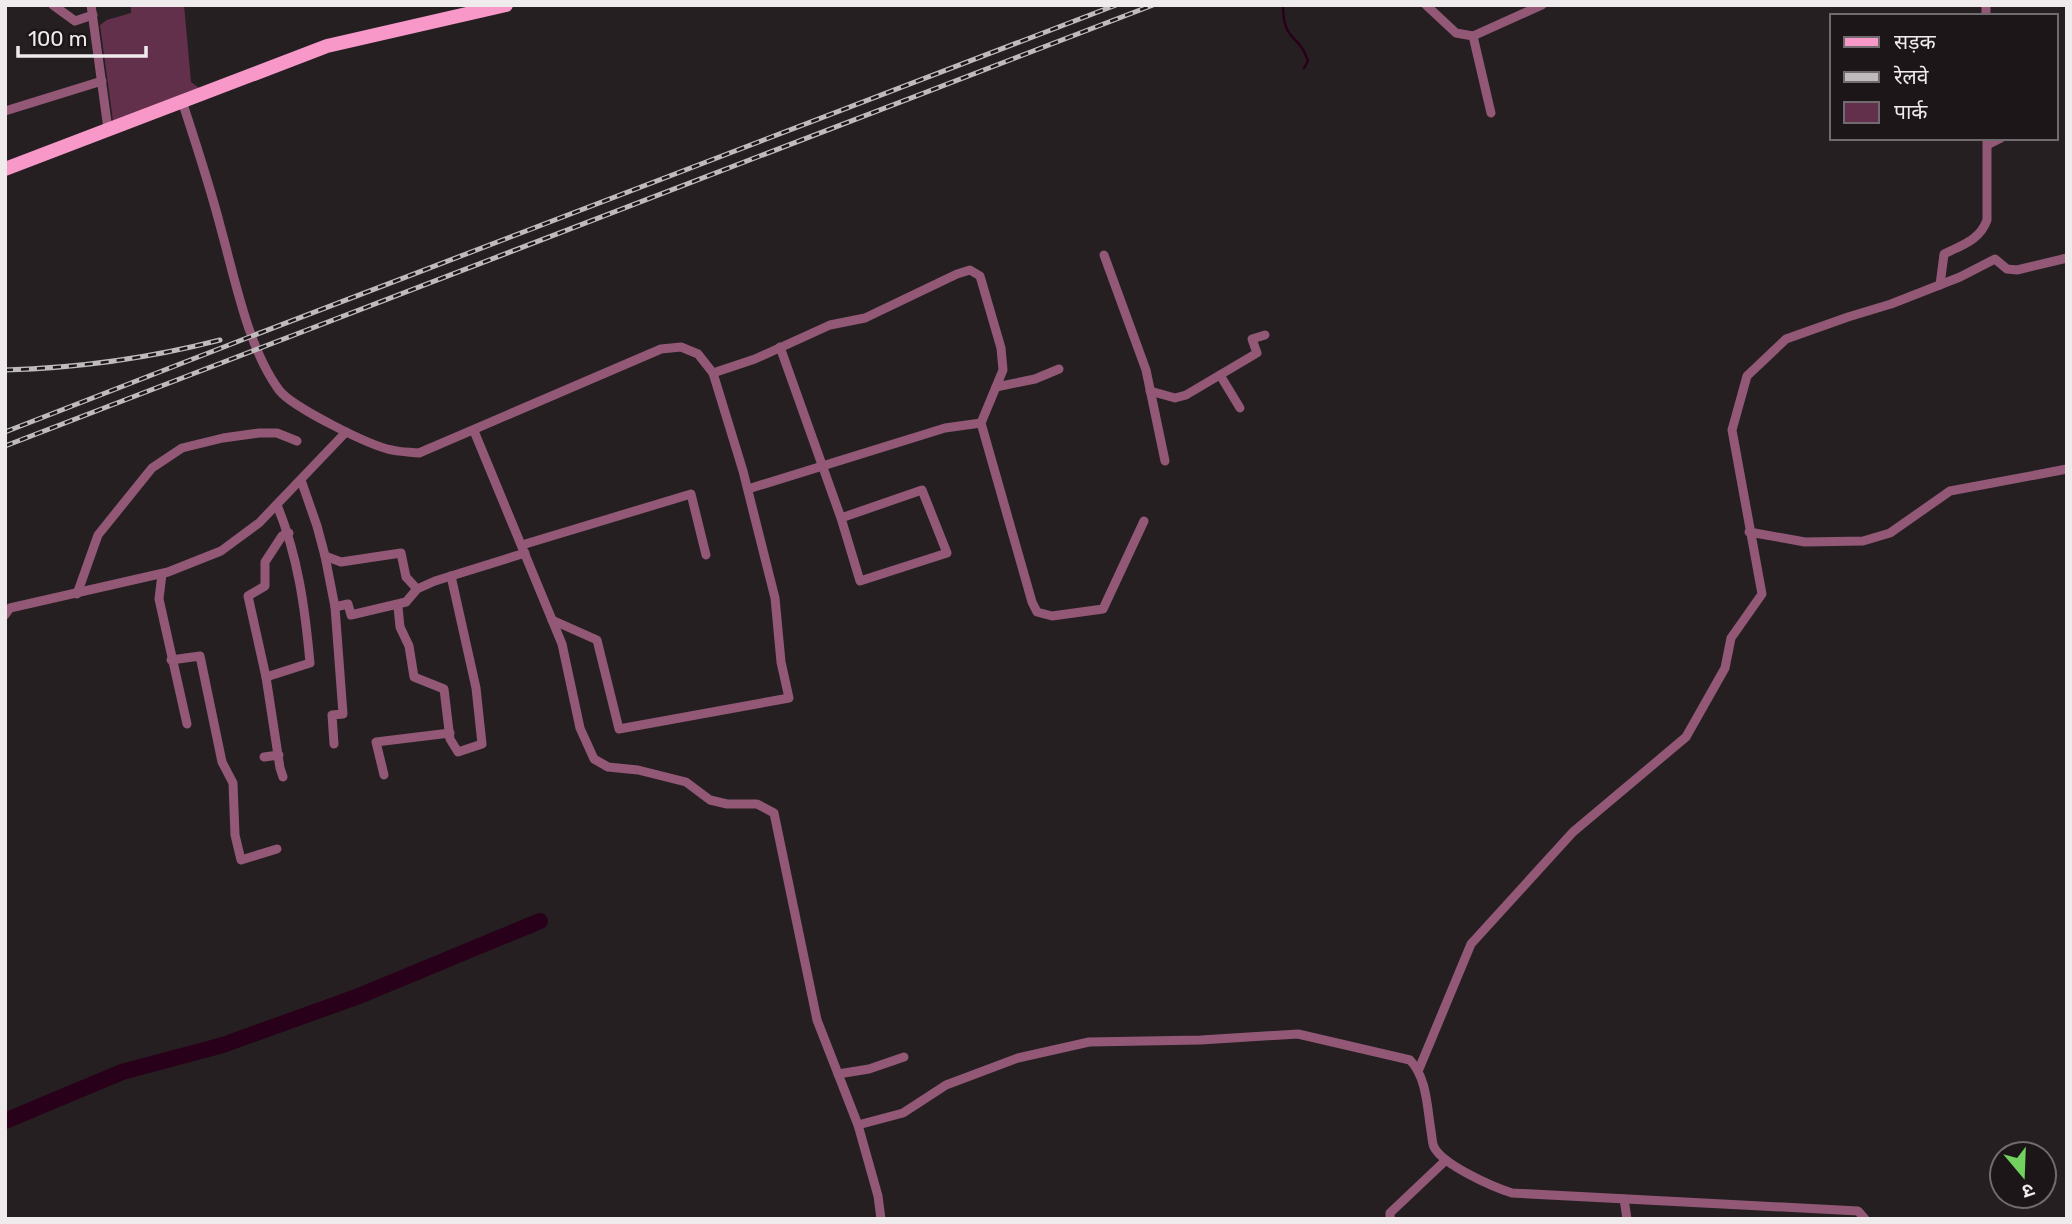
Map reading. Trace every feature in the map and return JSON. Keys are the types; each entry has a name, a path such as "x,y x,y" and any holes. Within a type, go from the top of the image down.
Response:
{"main road":[{"path":"5,169 327,46 472,9 506,5"}],"street":[{"path":"53,5 75,21 92,10 108,129"},
{"path":"1426,5 1456,33 1473,36 1542,5"},
{"path":"1473,36 1491,113"},
{"path":"5,111 102,81"},
{"path":"182,101 210,188 250,331 271,375 280,391 290,399 346,432 390,450 419,453 662,349 681,347 698,354 713,373 748,489 775,598 781,662 789,698 619,729 597,640 552,620"},
{"path":"1940,285 1944,254 1975,239 1987,220 1988,141"},
{"path":"1104,255 1146,370 1165,461"},
{"path":"1865,1219 1858,1211 1512,1193 1494,1187 1446,1160 1434,1148 1419,1069 1471,944 1573,832 1686,737 1726,668 1731,638 1762,594 1732,430 1747,376 1786,339 1891,304 1995,259 2007,269 2017,270 2067,258"},
{"path":"713,373 755,359 830,325 865,318 957,274 970,271 980,276 1001,348 1003,370 982,423 1037,612 1052,616 1103,609 1144,521"},
{"path":"1150,391 1175,398 1186,395 1256,353 1252,339 1265,335"},
{"path":"780,347 841,518 860,581 947,553 922,490 841,518"},
{"path":"996,387 1035,379 1059,369"},
{"path":"1220,375 1240,408"},
{"path":"748,489 945,428 982,423"},
{"path":"474,430 562,644 580,728 594,759 608,767 638,770 686,782 710,800 727,804 757,804 774,813 817,1020 858,1125 878,1196 881,1219"},
{"path":"5,615 10,608 162,574 221,551 259,523 346,432"},
{"path":"77,594 98,535 152,468 182,448 223,438 277,433 297,441"},
{"path":"1749,532 1805,542 1863,541 1889,533 1950,491 2067,469"},
{"path":"301,480 317,526 335,607 343,714 332,715 334,744"},
{"path":"335,607 348,604 351,615 406,602 417,589 451,576 523,549 691,494 706,555"},
{"path":"266,677 310,663 299,573 289,533 277,505"},
{"path":"284,777 280,768 266,677 248,596 265,586 265,562 282,536 289,533"},
{"path":"325,556 341,562 401,553 406,577 417,589"},
{"path":"162,574 159,599 187,724"},
{"path":"398,607 400,627 408,646 414,677 444,689 450,739 458,752 482,744 476,688 451,576"},
{"path":"171,660 200,656 222,762 233,783 235,835 241,860 277,849"},
{"path":"384,775 376,741 450,733"},
{"path":"264,757 279,755"},
{"path":"858,1125 903,1113 946,1084 1018,1058 1089,1042 1201,1040 1298,1034 1410,1060 1419,1069"},
{"path":"838,1074 869,1069 904,1057"},
{"path":"1390,1219 1390,1213 1446,1160"},
{"path":"1624,1199 1627,1219"}],"green space":[{"path":"131,5 184,5 191,82 199,88 113,121 100,25 107,20 131,13"}],"waterway":[{"path":"1283,5 1286,26 1308,61 1304,68"},
{"path":"5,1121 122,1072 223,1045 359,996 540,921"}],"railway":[{"path":"5,432 1116,5"},
{"path":"5,446 1153,5"},
{"path":"5,370 113,361 220,340"}]}
